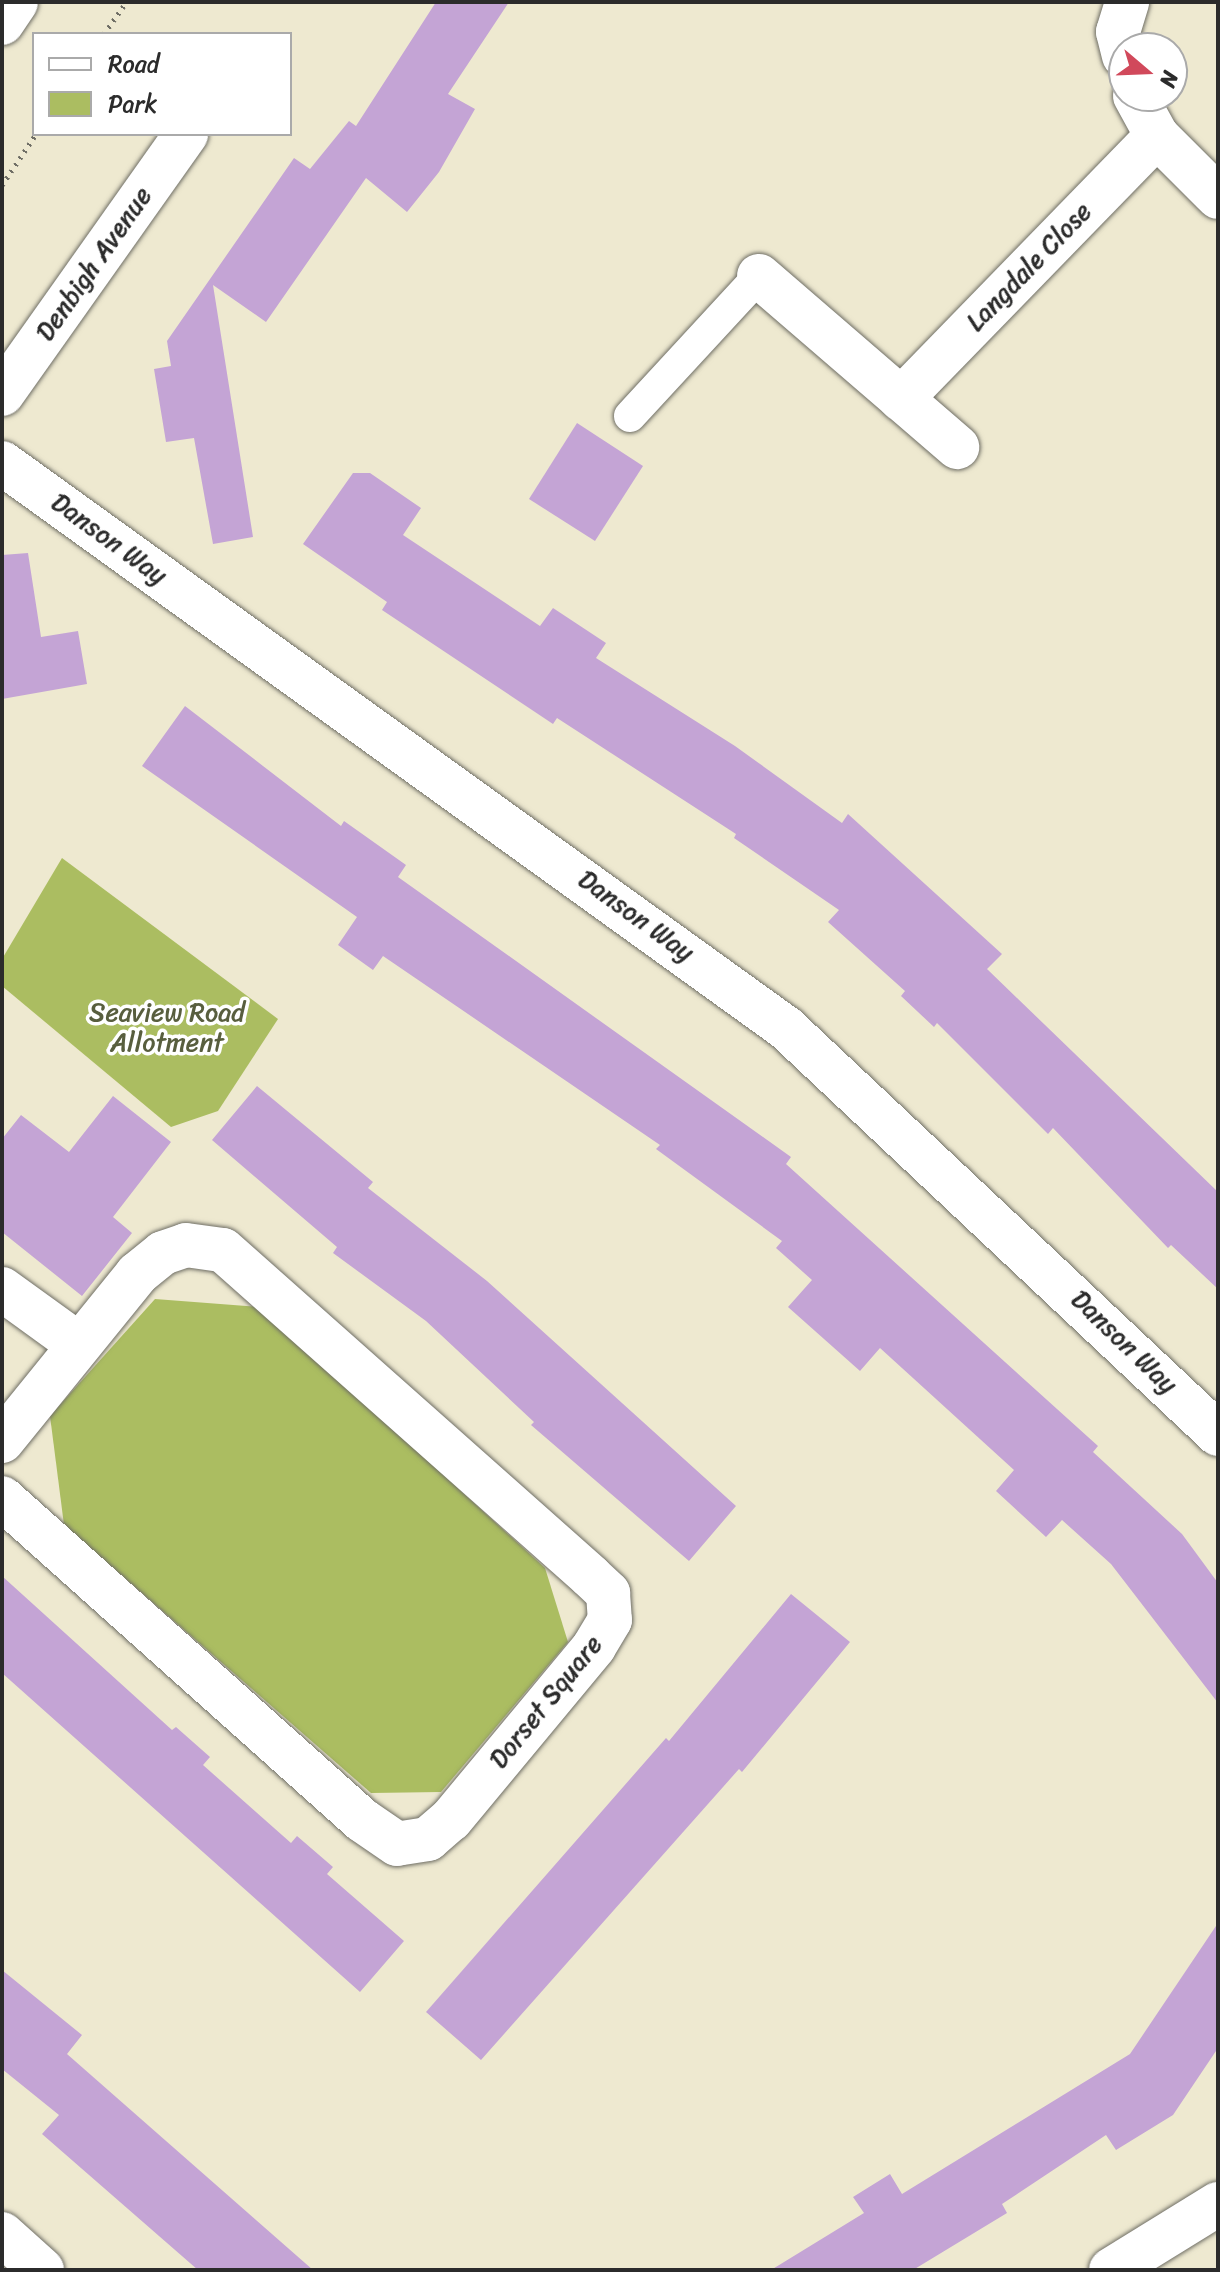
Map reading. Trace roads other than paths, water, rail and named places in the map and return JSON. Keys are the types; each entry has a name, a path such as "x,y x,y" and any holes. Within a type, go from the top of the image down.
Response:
{"street":[{"path":"2,23 16,2"},
{"path":"1118,32 1127,2"},
{"path":"1144,112 1157,136 1218,197"},
{"name":"Denbigh Avenue","path":"2,394 185,136"},
{"name":"Langdale Close","path":"901,399 1157,136"},
{"path":"759,276 957,447"},
{"name":"Danson Way","path":"2,463 786,1028 1218,1434"},
{"name":"Dorset Square","path":"2,1441 137,1274 163,1253 186,1245 223,1250 608,1593 610,1620 594,1647 451,1819 428,1839 397,1844 362,1820 2,1498"},
{"path":"2,1289 78,1344"},
{"path":"1111,2270 1218,2204"},
{"path":"2,2234 42,2270"}],"lane":[{"path":"630,416 759,276"}],"park label":[{"name":"Seaview Road Allotment","path":"167,1028"}]}
